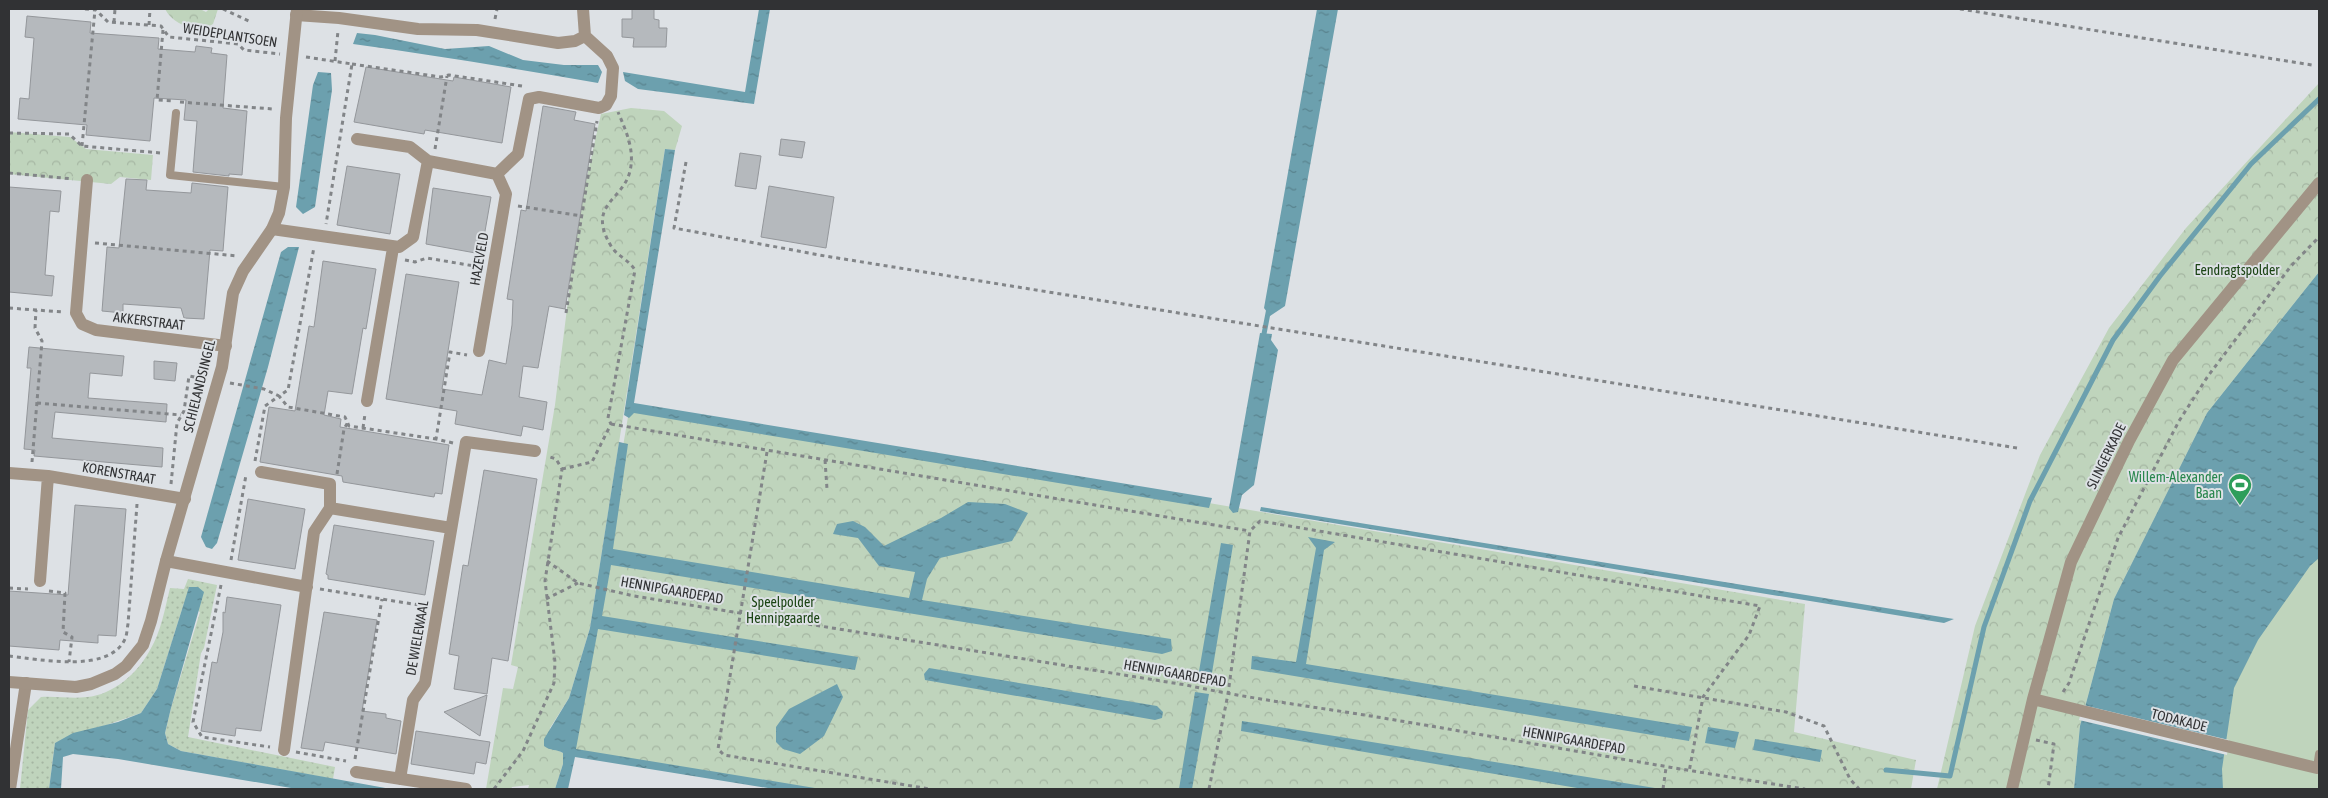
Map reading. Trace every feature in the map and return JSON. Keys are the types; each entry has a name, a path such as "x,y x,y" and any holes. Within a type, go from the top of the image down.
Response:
{"street":[{"path":"357,139 410,147 430,161 498,174 518,154 529,98 599,108 606,105 611,96 613,80 611,62 585,36 583,9"},
{"path":"296,12 418,29 494,32 558,43 574,41 585,36"},
{"name":"SCHIELANDSINGEL","path":"9,682 76,687 104,679 126,666 142,645 151,621 166,561 218,381 226,346 233,293 237,282 272,229 279,214 284,186 286,111 296,12"},
{"path":"367,401 392,253 414,237 430,161"},
{"name":"HAZEVELD","path":"479,351 506,194 498,174"},
{"path":"76,313 87,180"},
{"name":"SLINGERKADE","path":"2012,789 2033,698 2071,562 2129,441 2173,360 2319,183"},
{"path":"272,229 317,235 392,253"},
{"name":"AKKERSTRAAT","path":"76,313 82,324 96,330 226,346"},
{"path":"465,446 466,442 535,451"},
{"name":"DE WIELEWAAL","path":"400,779 413,700 425,683 465,446"},
{"path":"256,470 330,484 330,508 314,532 284,750"},
{"name":"KORENSTRAAT","path":"9,473 48,476 185,499"},
{"path":"42,586 48,476"},
{"path":"330,508 451,528"},
{"path":"166,561 307,587"},
{"path":"10,784 26,683"},
{"name":"TODAKADE","path":"2033,698 2059,706 2318,768"},
{"path":"355,769 400,779 466,789"}],"lane":[{"path":"176,113 170,175 284,186"},
{"path":"2318,768 2319,754"}],"path":[{"name":"WEIDEPLANTSOEN","path":"85,9 96,10 108,22 161,26 169,37 238,44 244,50 525,87 533,98"},
{"path":"114,22 115,9"},
{"path":"148,25 150,9"},
{"path":"223,9 250,22"},
{"path":"1960,9 2312,64"},
{"path":"82,146 96,10"},
{"path":"335,61 339,18"},
{"path":"163,29 157,100 286,111"},
{"path":"352,64 326,230 317,235 288,390 265,406 254,464 256,470 247,473 231,564 224,572 193,722 202,737 350,762 355,769"},
{"path":"430,161 447,76"},
{"path":"611,96 628,138 631,158 630,172 604,209 603,218 612,247 630,262 635,270 608,418 611,424"},
{"path":"176,113 177,101"},
{"path":"566,313 599,108"},
{"path":"9,133 69,134 82,146 172,154"},
{"path":"686,162 674,228 825,256 1292,329 2017,448"},
{"path":"9,173 87,180"},
{"path":"504,204 582,216"},
{"path":"2059,706 2069,684 2118,538 2179,421 2208,376 2291,266 2319,237"},
{"path":"82,242 236,255 249,264"},
{"path":"392,253 415,262 427,258 493,270"},
{"path":"9,308 76,313"},
{"path":"30,475 42,341 35,328 36,310"},
{"path":"436,440 450,352 470,356 479,351"},
{"path":"170,497 177,423 184,411 189,376 264,389 279,396 288,407 345,417 349,426 465,446"},
{"path":"37,403 181,415"},
{"path":"330,484 336,480 344,429 348,422"},
{"path":"611,424 767,452 1250,531"},
{"path":"562,469 592,462 611,424"},
{"path":"494,789 523,751 554,682 555,662 545,581 562,469 556,459 535,451"},
{"path":"767,452 718,749 724,754 930,789"},
{"path":"825,460 827,489"},
{"path":"9,656 69,662 96,660 109,655 125,638 138,491"},
{"path":"1209,789 1228,694 1250,531 1260,520 1760,606 1749,635 1703,697 1689,772"},
{"name":"HENNIPGAARDEPAD","path":"548,561 578,584 634,596 1186,685 1228,694 1395,720 1689,772 1805,789"},
{"path":"546,599 578,584"},
{"path":"42,586 66,593 63,632 72,637 69,662"},
{"path":"307,587 438,608"},
{"path":"355,769 382,599"},
{"path":"1634,686 1786,712 1824,726 1850,779 1859,789"},
{"path":"2024,737 2054,744 2048,789"},
{"path":"1663,789 1666,768"}],"green space":[{"path":"165,9 200,9 206,12 209,9 218,9 213,24 207,27 193,28 174,20"},
{"name":"Eendragtspolder","path":"2319,83 2319,272 2207,413 2114,599 2080,726 2074,789 1937,789 1975,626 2040,455 2109,328 2186,228"},
{"path":"631,108 664,111 682,126 675,150 665,149 590,628 569,698 550,728 557,750 563,753 563,764 555,789 528,789 529,785 512,787 511,789 486,789 503,688 513,689 518,667 511,665 555,405 579,212 601,114"},
{"path":"9,132 70,137 86,149 153,155 151,180 120,177 111,184 9,174"},
{"name":"Willem-Alexander Baan","path":"2319,272 2319,789 2074,789 2080,726 2114,599 2207,413"},
{"name":"Speelpolder Hennipgaarde","path":"630,405 1805,604 1794,732 1916,760 1911,789 791,789 571,753"},
{"path":"188,579 217,585 204,648 201,653 188,737 335,767 333,779 181,751 168,744 165,733 171,708 200,612 184,603 157,689 141,713 55,743 49,789 20,789 28,710 41,697 81,698 97,695 124,681 139,667 154,643 170,588 184,589"}],"water":[{"path":"759,9 770,9 754,104 638,89 625,81 623,72 745,92"},
{"path":"1317,9 1338,9 1285,306 1270,316 1264,308"},
{"path":"357,33 445,49 489,46 523,60 564,65 598,65 602,72 598,83 445,57 353,44"},
{"path":"318,72 331,73 332,90 315,207 303,214 296,207 313,85"},
{"path":"665,149 675,150 634,403 1212,498 1209,508 634,413 629,418 624,415"},
{"path":"288,247 299,247 268,367 217,543 212,549 206,547 201,537 281,252"},
{"name":"Willem-Alexander Baan","path":"2319,272 2319,558 2310,566 2258,640 2234,688 2222,769 2223,789 2074,789 2080,726 2114,599 2207,413"},
{"path":"1260,333 1272,334 1271,340 1278,350 1254,485 1242,495 1238,512 1233,513 1229,508"},
{"path":"619,442 628,444 613,549 909,598 915,572 879,566 858,538 833,534 837,524 853,521 865,527 884,546 941,518 968,502 1005,504 1028,513 1012,541 940,558 927,579 922,600 1171,639 1172,651 1162,654 611,565 602,616 858,657 855,670 598,629 576,749 821,789 774,789 575,757 568,789 555,789 563,764 563,753 544,746 544,739 569,698 590,628"},
{"path":"1261,507 1954,619 1944,623 1260,511"},
{"path":"1308,537 1335,542 1324,550 1306,664 1692,727 1689,741 1251,669 1252,656 1296,662 1316,548"},
{"path":"1221,543 1233,545 1210,685 1197,683"},
{"path":"189,587 198,587 204,592 165,733 168,744 181,751 391,789 297,789 118,759 73,754 63,757 61,789 49,789 55,743 73,733 118,722 141,713 157,689"},
{"path":"929,668 1157,706 1163,712 1162,718 1155,720 925,680 924,674"},
{"path":"837,684 843,697 824,736 800,754 783,749 776,742 776,727 789,709"},
{"path":"1195,692 1209,694 1192,789 1179,789"},
{"path":"1242,721 1655,789 1583,789 1241,731"},
{"path":"1708,727 1739,732 1735,748 1705,743"},
{"path":"1755,739 1822,750 1820,762 1753,750"}],"pier":[{"path":"2083,705 2229,740 2227,755 2079,720"}],"building":[{"path":"632,9 654,9 654,19 659,20 659,28 667,28 666,47 633,47 634,38 622,37 622,19 632,19"},
{"path":"27,16 91,22 90,33 159,38 158,49 195,52 196,46 212,48 211,53 227,55 223,108 247,111 242,175 229,174 229,176 193,172 197,121 184,120 186,100 154,98 150,141 86,135 87,125 18,119 20,98 29,99 34,38 25,37"},
{"path":"366,67 453,81 454,77 511,87 502,143 425,130 424,134 354,122"},
{"path":"543,106 576,112 574,120 595,124 565,309 549,306 538,368 523,366 519,397 547,402 543,430 523,426 521,436 455,424 457,411 386,399 406,274 459,282 442,389 482,395 489,360 506,364 512,325 513,300 507,299 521,210 526,211"},
{"path":"781,139 805,142 802,158 779,155"},
{"path":"740,153 761,156 756,189 735,186"},
{"path":"347,166 400,174 390,234 337,225"},
{"path":"126,179 147,180 146,190 191,193 192,183 228,187 223,251 210,250 204,319 184,318 181,308 123,304 123,313 102,311 107,247 119,248"},
{"path":"769,186 834,197 826,248 761,237"},
{"path":"9,187 61,191 59,212 50,211 45,275 54,276 52,296 9,292"},
{"path":"433,188 491,197 481,254 426,244"},
{"path":"323,261 376,269 366,329 363,328 352,394 328,391 324,415 341,419 340,427 449,445 442,494 435,493 434,497 343,482 342,476 260,462 269,407 295,411 309,326 314,327"},
{"path":"29,347 124,356 122,376 90,373 88,398 167,404 166,422 55,412 52,438 163,448 162,467 34,456 35,450 24,449 31,368 27,368"},
{"path":"154,361 177,363 175,381 154,379"},
{"path":"484,470 537,479 508,661 492,658 487,694 454,689 459,656 449,654 463,565 468,566"},
{"path":"248,499 305,509 295,569 238,560"},
{"path":"75,505 126,509 116,636 98,635 98,643 60,640 59,650 9,646 9,591 68,595"},
{"path":"334,525 434,541 425,595 328,579 326,574"},
{"path":"227,597 281,605 261,731 236,728 235,736 201,731 212,662 217,663 223,632 223,612 225,613"},
{"path":"324,612 377,620 362,711 386,714 386,718 401,721 396,754 325,742 323,751 301,748"},
{"path":"487,695 480,736 444,712"},
{"path":"416,731 490,742 486,764 476,762 474,774 411,764"}],"waterway":[{"path":"1886,770 1950,776 1984,627 2030,501 2113,340 2160,276 2251,164 2319,99"},
{"path":"1263,339 1269,308"}],"place":[{"name":"Willem-Alexander Baan","path":"2240,506"}]}
